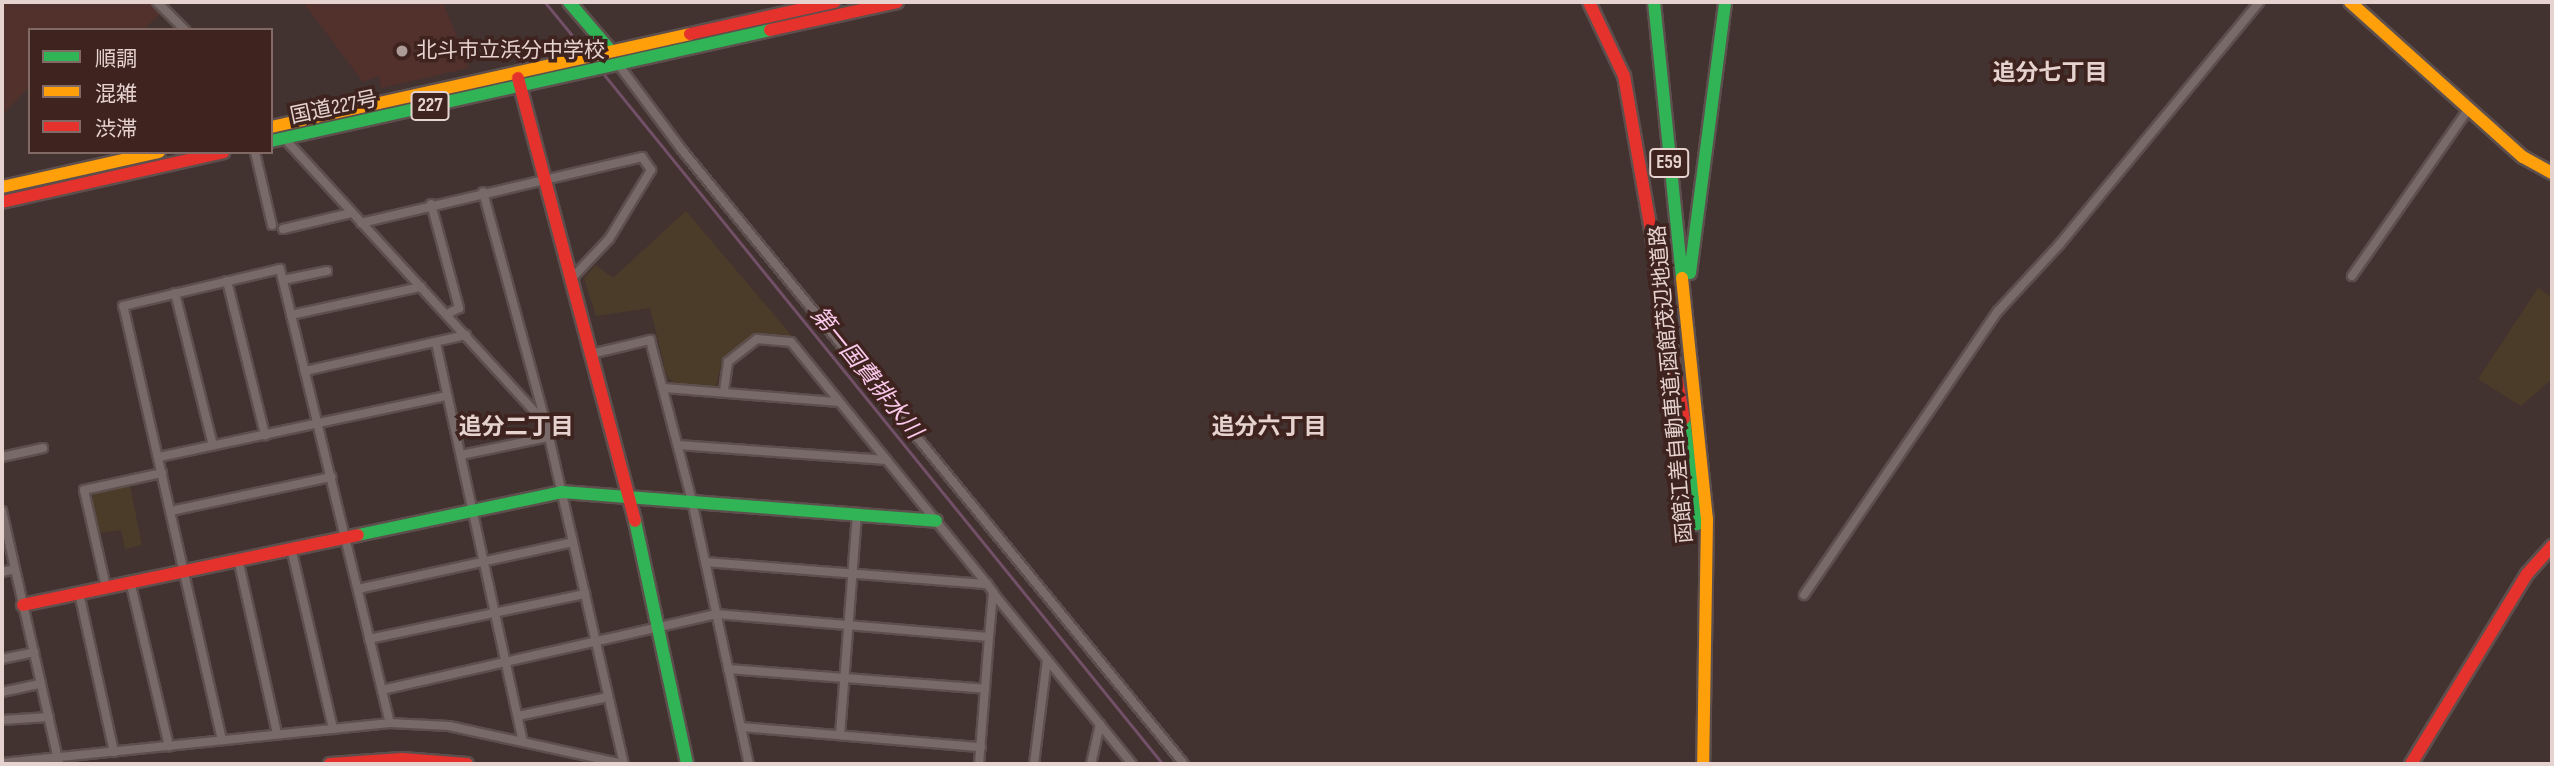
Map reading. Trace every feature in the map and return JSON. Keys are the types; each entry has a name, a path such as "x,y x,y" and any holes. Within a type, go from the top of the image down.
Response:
{"main road":[{"path":"569,2 605,53"},
{"name":"国道227号","path":"273,126 834,2"},
{"name":"国道227号","path":"273,141 898,2"},
{"path":"1589,2 1624,76 1683,407 1703,546"},
{"name":"函館江差自動車道;函館茂辺地道路","path":"1654,2 1707,519 1703,546 1707,661 1703,764"},
{"path":"1688,324 1694,211 1725,2"},
{"path":"2354,3 2523,157 2552,173"},
{"path":"517,71 630,497 687,764"},
{"path":"2,187 150,154"},
{"path":"2,202 214,154"},
{"path":"23,605 562,492 692,500 936,522"},
{"path":"2411,764 2527,574 2552,546"},
{"path":"330,764 402,759 467,764"}],"street":[{"path":"157,2 183,28"},
{"path":"1804,595 1998,311 2059,245 2259,2"},
{"path":"605,53 681,150 1184,764"},
{"path":"2352,276 2469,108"},
{"path":"273,127 546,424"},
{"path":"255,154 272,225"},
{"path":"361,223 431,204 642,158 651,170 609,239 572,278"},
{"path":"2,763 59,761 277,733 390,723 449,726 623,764 546,424 483,192"},
{"path":"431,204 459,307 447,314"},
{"path":"283,229 351,213"},
{"path":"222,740 123,306 280,269 390,723"},
{"path":"283,280 327,271"},
{"path":"227,281 265,435"},
{"path":"291,315 421,288"},
{"path":"175,293 213,445"},
{"path":"305,371 466,335"},
{"path":"724,392 728,362 757,339 791,342 1132,764"},
{"path":"591,355 650,340 692,500 749,764"},
{"path":"436,343 523,742"},
{"path":"664,388 839,402"},
{"path":"159,457 447,396"},
{"path":"461,455 549,437"},
{"path":"678,445 886,460"},
{"path":"2,457 43,448"},
{"path":"106,587 84,490 162,473"},
{"path":"171,511 331,477"},
{"path":"840,735 858,514"},
{"path":"2,516 59,761"},
{"path":"358,589 573,542"},
{"path":"291,548 333,729"},
{"path":"238,559 277,733"},
{"path":"706,562 987,584"},
{"path":"2,572 15,569"},
{"path":"130,581 169,746"},
{"path":"979,764 993,592"},
{"path":"79,593 114,752"},
{"path":"369,639 585,594"},
{"path":"382,690 595,644 716,614 989,637"},
{"path":"2,659 34,652"},
{"path":"1034,764 1047,660"},
{"path":"728,669 985,689"},
{"path":"2,692 41,684"},
{"path":"518,716 608,697"},
{"path":"2,720 49,717"},
{"path":"1091,764 1100,724"},
{"path":"741,727 981,747"}],"shaded area":[{"path":"2,2 150,2 161,13 145,28 28,28 28,88 2,115"},
{"name":"北斗市立浜分中学校","path":"303,2 443,2 469,68 381,88 379,76 363,82"},
{"path":"686,211 792,336 756,333 722,360 716,387 677,385 667,377 650,308 596,316 584,278 596,265 613,278"},
{"path":"2538,288 2552,297 2552,379 2521,406 2478,379"},
{"path":"130,486 142,545 125,549 121,530 98,533 91,501 95,492"}],"waterway":[{"name":"第一国費排水川","path":"545,2 586,52"},
{"name":"第一国費排水川","path":"603,73 1163,764"}],"traffic: fast":[{"path":"569,2 611,51"},
{"path":"1654,2 1682,278"},
{"path":"1690,273 1725,2"},
{"path":"273,141 770,30"},
{"path":"1684,419 1697,524"},
{"path":"358,535 562,492 936,521"},
{"path":"635,521 687,764"}],"traffic: slow":[{"path":"2350,2 2523,157 2552,173"},
{"path":"273,127 690,34"},
{"path":"2,187 150,154"},
{"path":"1682,278 1707,519 1703,764"}],"traffic: jam":[{"path":"690,34 834,2"},
{"path":"770,30 897,2"},
{"path":"1589,2 1624,76 1684,419"},
{"path":"518,78 635,521"},
{"path":"2,202 214,154"},
{"path":"23,605 358,535"},
{"path":"2411,764 2527,574 2552,546"},
{"path":"330,764 402,759 467,764"}],"place":[{"name":"北斗市立浜分中学校","path":"402,51"}],"district":[{"name":"追分七丁目","path":"2050,73"},
{"name":"追分二丁目","path":"516,427"},
{"name":"追分六丁目","path":"1269,427"}]}
